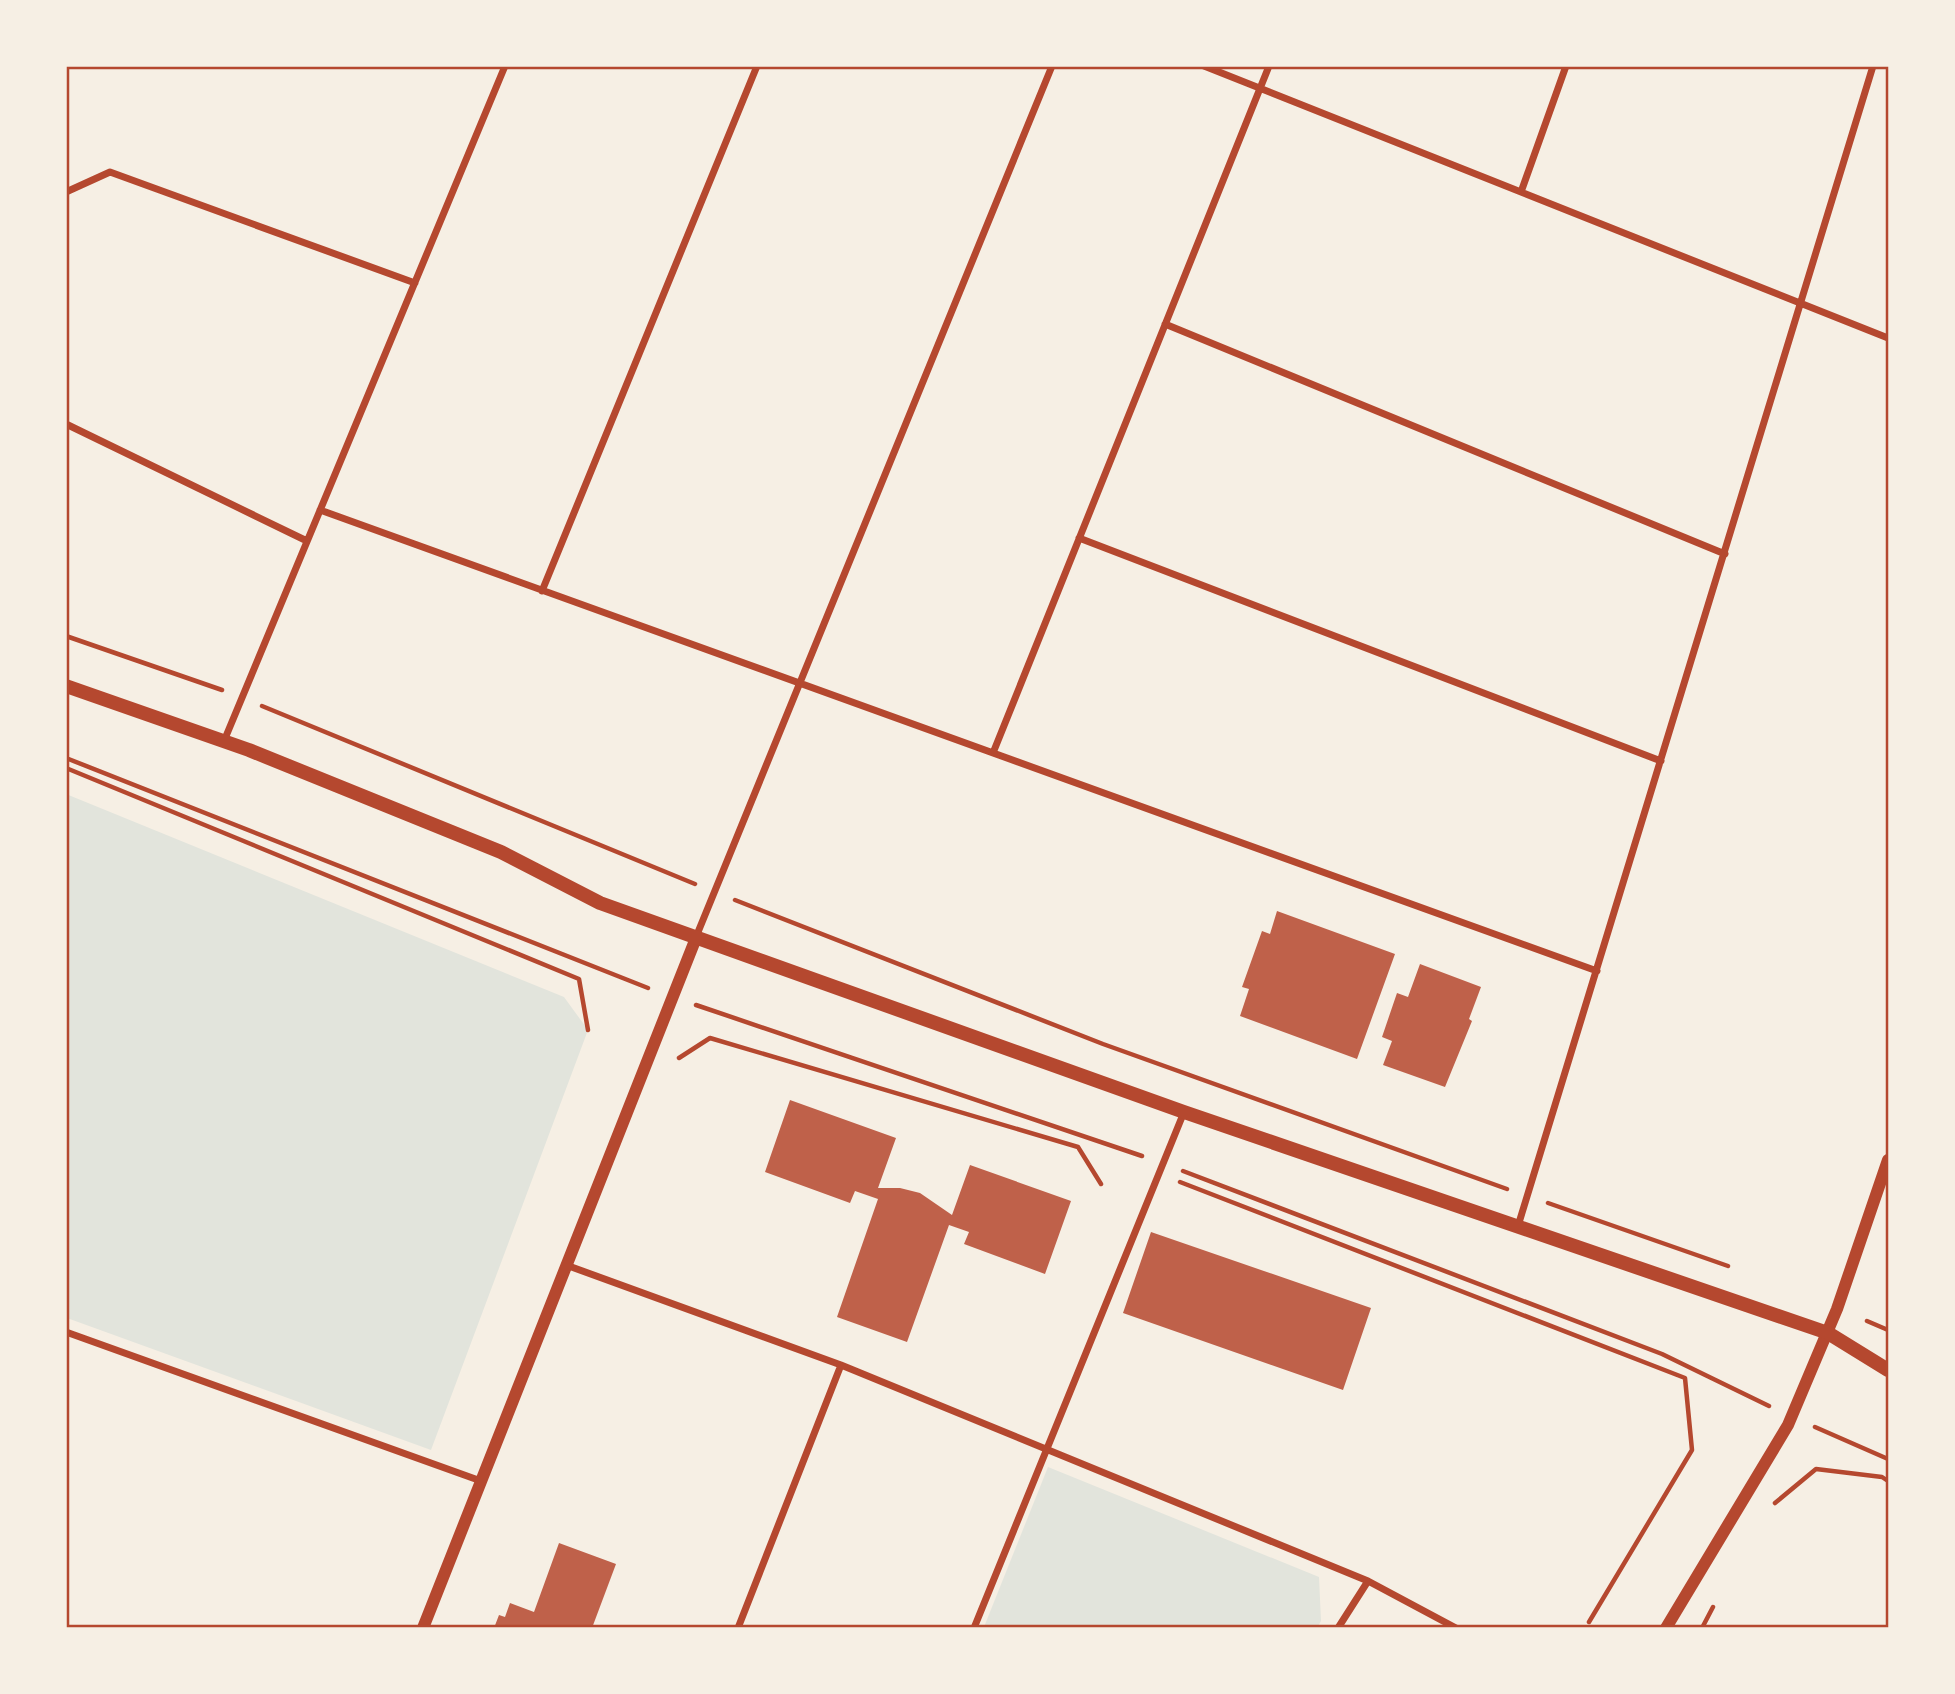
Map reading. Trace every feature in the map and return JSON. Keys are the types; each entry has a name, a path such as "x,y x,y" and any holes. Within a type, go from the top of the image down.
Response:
{"main road":[{"path":"66,686 223,741 500,852 600,903 1184,1112 1828,1333 1888,1370"}],"street":[{"path":"223,741 505,66"},
{"path":"542,591 757,66"},
{"path":"423,1628 696,938 1052,66"},
{"path":"1204,66 1888,338"},
{"path":"993,753 1269,66"},
{"path":"1521,192 1566,66"},
{"path":"1518,1227 1873,66"},
{"path":"66,192 110,172 415,283"},
{"path":"1166,324 1724,554"},
{"path":"66,424 307,541"},
{"path":"320,510 1597,971"},
{"path":"1079,538 1661,761"},
{"path":"974,1628 1184,1112"},
{"path":"1666,1628 1792,1417 1837,1310 1888,1160"},
{"path":"566,1265 841,1364 1368,1581 1455,1628"},
{"path":"66,1332 481,1481"},
{"path":"738,1628 841,1364"},
{"path":"1338,1628 1368,1581"}],"path":[{"path":"66,636 242,697 715,892 1104,1044 1736,1269"},
{"path":"66,758 673,997 1163,1163 1662,1354 1792,1417 1888,1459"},
{"path":"66,768 579,979 587,1030"},
{"path":"675,1060 710,1038 1078,1147 1101,1184"},
{"path":"1174,1185 1183,1181 1685,1378 1692,1450 1589,1622"},
{"path":"1837,1310 1888,1330"},
{"path":"1770,1507 1816,1469 1882,1477 1888,1481"},
{"path":"1702,1628 1715,1604"}],"shaded area":[{"path":"66,794 564,997 588,1030 431,1450 67,1318"},
{"path":"1048,1467 1319,1577 1321,1621 1317,1628 984,1627"}],"building":[{"path":"1277,911 1395,954 1357,1059 1240,1016 1249,989 1242,987 1262,931 1270,934"},
{"path":"1420,964 1481,987 1469,1019 1472,1021 1445,1087 1383,1065 1392,1041 1382,1037 1397,993 1408,997"},
{"path":"790,1100 896,1138 878,1188 900,1188 920,1193 952,1215 970,1165 1071,1201 1045,1274 964,1244 969,1232 949,1225 907,1342 837,1317 878,1199 855,1191 850,1203 765,1172"},
{"path":"1151,1232 1371,1308 1343,1390 1123,1313"},
{"path":"559,1543 616,1564 592,1628 494,1628 499,1615 505,1617 510,1603 534,1612"}]}
